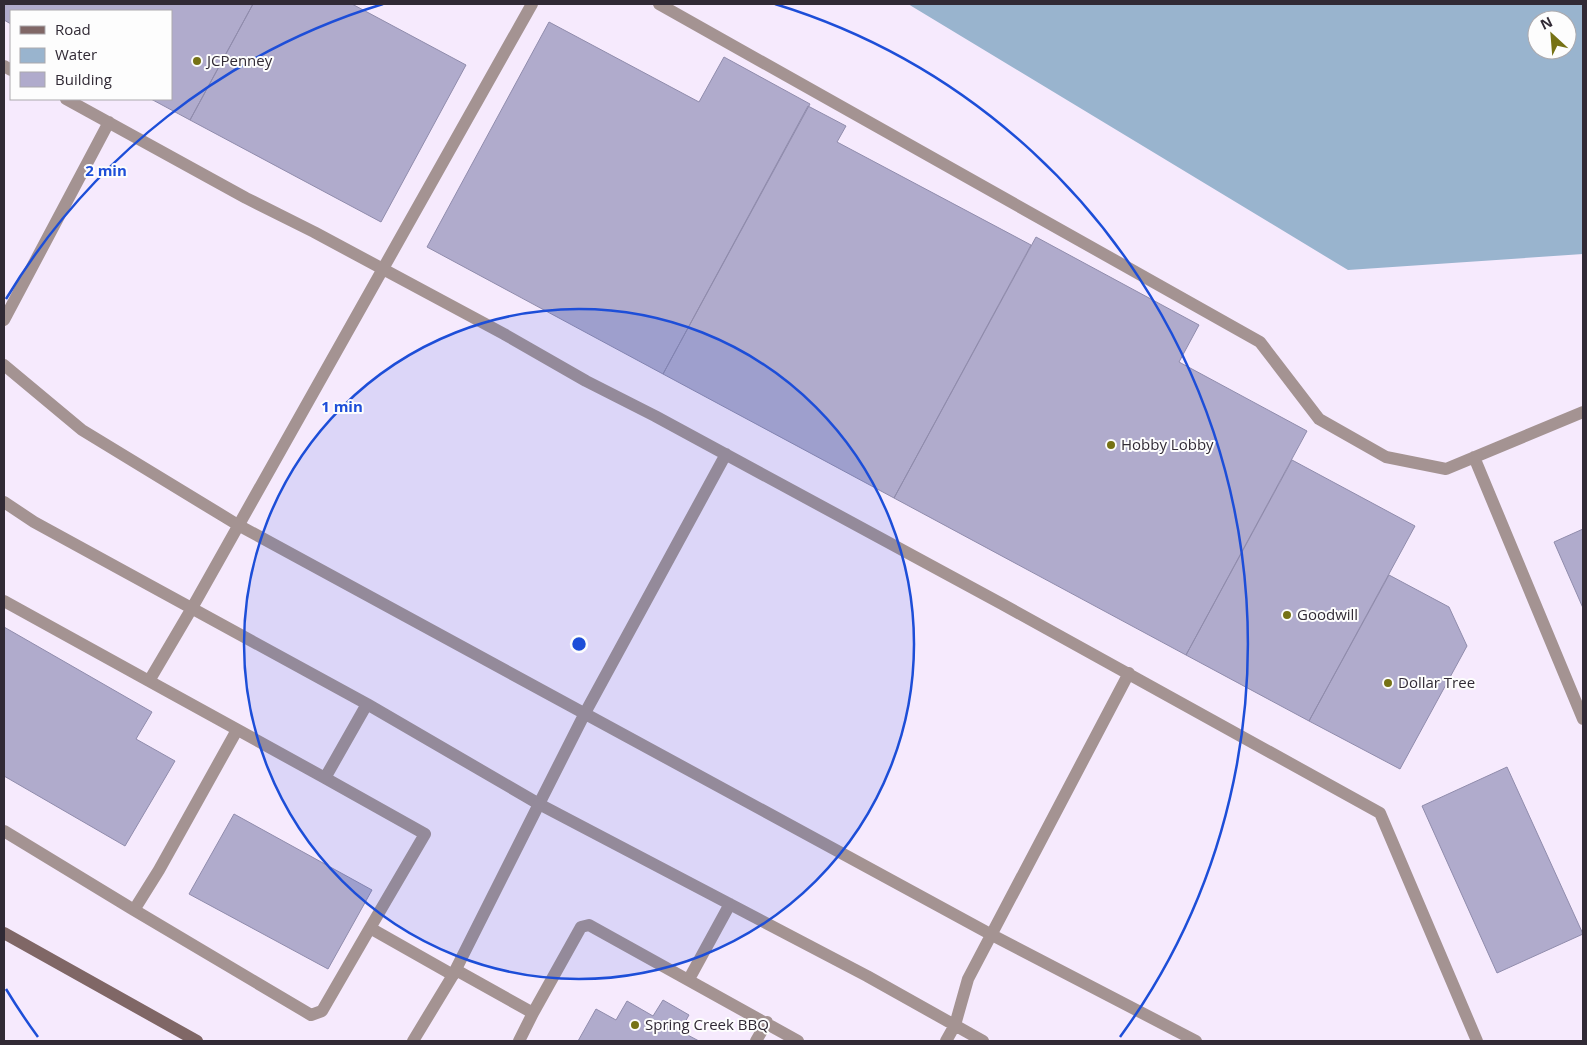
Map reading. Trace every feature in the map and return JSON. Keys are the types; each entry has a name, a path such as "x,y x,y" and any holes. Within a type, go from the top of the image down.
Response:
{"main road":[{"path":"4,933 197,1041"}],"street":[{"path":"149,681 532,4"},
{"path":"659,4 1260,342 1319,418 1386,457 1446,469 1583,412"},
{"path":"68,100 246,198 314,232 504,334 586,381 726,454 1129,673 1380,813 1475,1040"},
{"path":"4,320 110,122"},
{"path":"4,364 82,430 238,525 992,935 1196,1041"},
{"path":"414,1041 455,972 585,713 726,454"},
{"path":"1474,456 1583,718"},
{"path":"4,502 34,522 367,704 539,804 867,976 983,1041"},
{"path":"4,601 424,834 322,1011 311,1015 4,832"},
{"path":"946,1041 955,1025 968,979 1129,673"},
{"path":"326,778 367,704"},
{"path":"134,910 159,870 237,730"},
{"path":"688,980 730,904"},
{"path":"519,1041 581,927 589,925 767,1022 798,1041"},
{"path":"370,928 533,1013"},
{"path":"756,1041 767,1022"}],"water":[{"path":"908,4 1583,4 1583,254 1348,270"}],"building":[{"name":"JCPenney","path":"4,4 253,4 190,120 153,100 172,100 172,10 10,10 10,23 4,20"},
{"path":"253,4 352,4 466,65 381,222 190,120"},
{"path":"549,22 699,102 724,57 810,104 663,374 427,247"},
{"path":"808,106 846,126 837,142 1031,245 894,498 663,374"},
{"name":"Hobby Lobby","path":"1036,237 1199,325 1179,362 1307,431 1186,655 894,498"},
{"name":"Goodwill","path":"1292,460 1415,526 1309,721 1186,655"},
{"path":"1583,529 1583,608 1554,542"},
{"name":"Dollar Tree","path":"1389,575 1449,607 1467,646 1400,769 1309,721"},
{"path":"4,627 152,712 136,739 175,761 125,846 4,776"},
{"path":"1507,767 1583,934 1497,973 1422,806"},
{"path":"234,814 372,890 328,969 189,894"},
{"name":"Spring Creek BBQ","path":"663,1000 689,1015 680,1031 699,1041 578,1041 596,1009 616,1020 627,1001 653,1016"}],"place":[{"name":"JCPenney","path":"197,61"},
{"name":"Hobby Lobby","path":"1111,445"},
{"name":"Goodwill","path":"1287,615"},
{"name":"Dollar Tree","path":"1388,683"},
{"name":"Spring Creek BBQ","path":"635,1025"}]}
